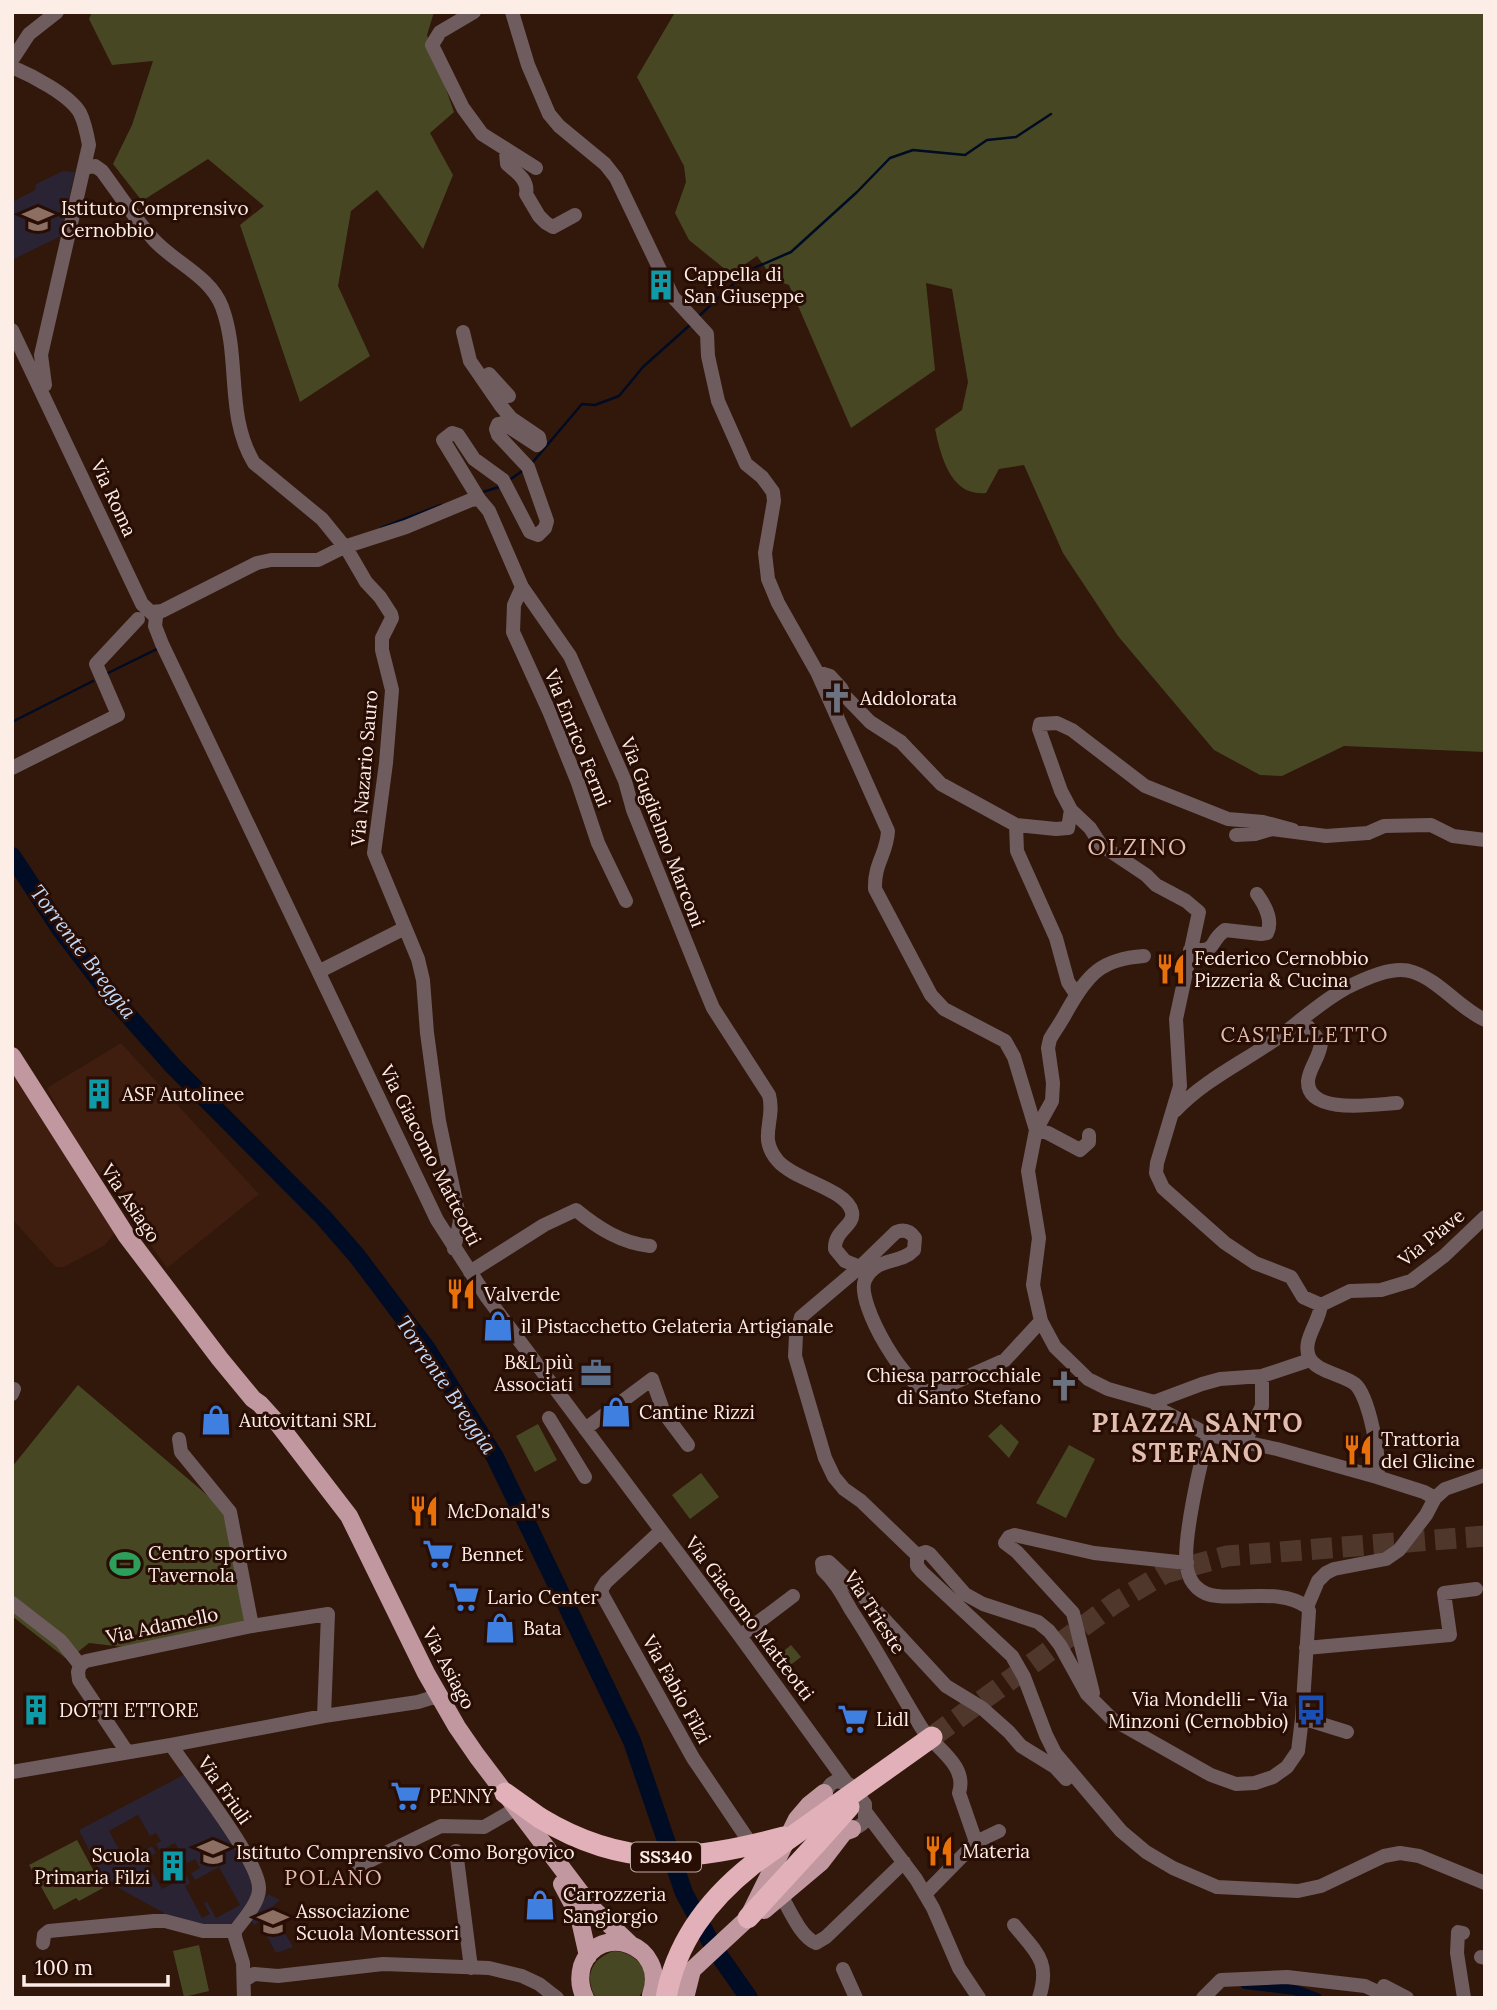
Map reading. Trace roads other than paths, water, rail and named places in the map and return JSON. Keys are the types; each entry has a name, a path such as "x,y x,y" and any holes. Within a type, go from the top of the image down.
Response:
{"highway":[{"name":"SS340","path":"658,1995 705,1910 736,1878 932,1737"},
{"path":"740,1927 874,1779"},
{"name":"SS340","path":"511,1805 540,1818 569,1836 602,1847 660,1857 696,1856 796,1834"}],"main road":[{"name":"Via Asiago","path":"12,1056 126,1235 253,1399 255,1408 337,1520 436,1700 511,1805 570,1897 579,1916 588,1956"},
{"path":"740,1927 772,1873 797,1819 826,1790"},
{"name":"Via Asiago","path":"511,1805 592,1908 640,1950 651,1964"},
{"path":"658,1995 662,1982 691,1970 740,1927 782,1897 821,1862 844,1832 860,1823"},
{"path":"580,1993 583,1965 588,1956 609,1943 630,1944"},
{"path":"651,1964 658,1995"},
{"path":"651,1964 674,1973 691,1970"},
{"path":"685,1998 691,1970"}],"street":[{"path":"12,60 37,26 57,12"},
{"path":"474,12 440,32 432,46 468,117 482,134 506,152 511,152 536,168"},
{"path":"512,12 528,65 549,114 559,126 606,164 616,178 673,297 707,334 708,356 718,401 747,464 773,492 774,501 765,553 768,579 778,603 817,671 888,831 887,846 874,873 875,889 931,995 944,1009 1004,1041 1014,1057 1036,1130"},
{"name":"Via Roma","path":"12,67 39,78 78,110 85,124 89,145 85,168 33,364 51,409 162,644"},
{"path":"506,152 507,164 524,179 526,194 546,223 553,227 575,215"},
{"path":"85,168 95,166 102,171 154,240 212,287 221,304 230,338 236,408 250,456 254,463 314,511 344,547"},
{"path":"12,330 33,364"},
{"path":"463,332 468,347 475,347 478,359 493,381 509,396"},
{"name":"Via Guglielmo Marconi","path":"468,347 470,361 501,406 539,438 537,445 503,423 498,424 496,429 498,435 530,472 547,521 545,528 538,535 530,532 505,483 474,459 458,435 452,433 443,440 489,511 522,587 570,656 625,781 633,810 713,1008 768,1095 772,1106 766,1135 769,1148 787,1170 845,1200 852,1213 852,1220 838,1234 835,1249 845,1261 860,1267"},
{"path":"12,768 118,715 96,664 147,617 257,563 271,560 314,561 344,547 479,499"},
{"name":"Via Nazario Sauro","path":"344,547 391,614 382,638 382,650 392,690 374,853 418,959 423,980 439,1121 460,1221 454,1250"},
{"name":"Via Enrico Fermi","path":"522,587 514,604 513,632 549,711 578,783 598,843 626,901"},
{"name":"Via Giacomo Matteotti","path":"162,644 437,1220 454,1250 845,1782"},
{"path":"817,671 830,676 870,722 901,742 941,784 1016,825 1068,828 1070,810"},
{"path":"1377,1477 1375,1447 1362,1394 1352,1382 1310,1360 1309,1337 1318,1320 1321,1306 1303,1297 1291,1277 1255,1263 1225,1243 1163,1188 1156,1173 1181,1086 1176,1019 1199,912 1197,908 1156,885 1146,875 1101,845 1090,828 1070,810 1057,781 1039,729 1040,724 1057,723 1072,730 1145,786 1228,819 1263,822 1326,836 1368,833 1384,826 1431,825 1466,840 1485,840"},
{"path":"1016,825 1017,852 1056,938 1068,982 1076,994"},
{"path":"1236,835 1255,834 1272,829 1293,830"},
{"path":"1191,950 1205,951 1214,945 1217,937 1225,930 1267,933 1270,924 1264,903 1257,894"},
{"path":"320,971 405,928"},
{"path":"1144,956 1110,962 1096,971 1076,994 1049,1040 1052,1101 1036,1130 1028,1171 1039,1238 1032,1285 1041,1321 1055,1347 1088,1379 1108,1389 1154,1402 1163,1411 1209,1435 1245,1441 1377,1477 1435,1498"},
{"path":"1174,1112 1189,1096 1281,1036 1346,989 1383,974 1399,970 1413,972 1485,1020"},
{"path":"1301,1019 1321,1044 1308,1081 1310,1088 1321,1101 1335,1106 1397,1103"},
{"path":"1036,1130 1048,1133 1080,1150 1089,1143 1089,1135"},
{"path":"470,1272 544,1225 576,1210 605,1232 638,1244 650,1245"},
{"name":"Via Piave","path":"1321,1306 1350,1291 1388,1289 1410,1281 1444,1256 1485,1217"},
{"path":"1041,1321 1005,1360 977,1375 929,1393 921,1390 901,1367 878,1332 864,1298 866,1277 875,1267 887,1260 911,1254 916,1246 915,1238 907,1231 896,1232 802,1317 796,1335 795,1356 825,1458 834,1477 917,1555 917,1566 922,1572 1012,1656 1024,1677 1055,1753 1121,1831 1146,1852 1173,1868 1217,1887 1298,1891 1321,1886 1384,1856 1400,1853 1419,1856 1485,1883"},
{"path":"1154,1402 1220,1379 1262,1376 1310,1360"},
{"path":"1245,1441 1262,1406 1262,1376"},
{"path":"561,1436 583,1426 652,1379 664,1413 688,1445"},
{"path":"550,1418 585,1477"},
{"path":"917,1555 926,1552 930,1554 965,1594 983,1604 1038,1622 1060,1645 1087,1694 1125,1727 1211,1775 1236,1784 1255,1783 1273,1777 1287,1767 1298,1751 1309,1611 1295,1600 1278,1597 1206,1594 1192,1581 1186,1563 1191,1516 1209,1435"},
{"path":"179,1439 181,1451 230,1512 252,1626"},
{"path":"1307,1607 1318,1581 1325,1573 1379,1561 1399,1550 1426,1515 1435,1498 1445,1489 1485,1475"},
{"name":"Via Fabio Filzi","path":"661,1531 606,1581 601,1590 693,1758 772,1873"},
{"path":"1097,1705 1088,1678 1075,1616 1017,1552 1005,1543 1009,1537 1015,1535 1094,1553 1186,1563"},
{"name":"Via Trieste","path":"976,1842 959,1793 962,1784 956,1764 943,1754 922,1729 885,1662 823,1570 821,1565 824,1561 829,1562 847,1579 946,1686 982,1708 1021,1746 1055,1767 1092,1807 1104,1811"},
{"path":"1306,1648 1450,1635 1444,1593 1476,1588"},
{"path":"740,1636 793,1596"},
{"path":"12,1603 61,1641 80,1665 79,1680 127,1752"},
{"name":"Via Adamello","path":"80,1665 86,1661 252,1626 328,1614 324,1716"},
{"path":"12,1772 324,1716 436,1700"},
{"path":"1302,1718 1346,1732"},
{"name":"Via Giacomo Matteotti","path":"815,1740 823,1762 826,1790"},
{"name":"Via Friuli","path":"171,1745 248,1856 258,1880 260,1891 235,1931"},
{"path":"860,1823 865,1804 855,1789 845,1782 836,1781 826,1790 827,1804 833,1814 841,1824 860,1823 883,1835 925,1894 959,1968 979,1998"},
{"path":"357,1867 441,1826 484,1827 511,1805"},
{"path":"925,1894 976,1842 999,1831"},
{"path":"456,1851 471,1968"},
{"path":"782,1897 804,1933 810,1941 816,1943 826,1937 904,1862"},
{"path":"43,1943 44,1935 49,1931 154,1921 165,1921 203,1931 235,1931 245,1980 244,1998"},
{"path":"1014,1925 1041,1959 1045,1971 1039,1998"},
{"path":"1463,1933 1458,1932 1457,1947 1464,1998"},
{"path":"245,1980 254,1974 278,1976 383,1964 489,1968 522,1976 539,1984 557,1998"},
{"path":"843,1969 856,1998"},
{"path":"1203,1998 1221,1980 1287,1976 1365,1986 1391,1998"},
{"path":"1329,1982 1334,1977 1357,1979 1381,1984 1407,1998"}],"waterway":[{"path":"698,317 747,271 791,252 890,158 913,150 965,155 987,140 1016,137 1051,114"},
{"path":"532,463 582,404 595,405 619,396 643,367 691,324"},
{"path":"508,481 525,469"},
{"path":"483,492 499,487"},
{"path":"381,528 441,505"},
{"path":"108,673 159,648"},
{"path":"12,722 93,681"},
{"name":"Torrente Breggia","path":"12,856 61,930 113,998 173,1066 323,1217 357,1256 427,1349 495,1457 632,1741 684,1893 714,1948 749,1998"},
{"path":"1245,1984 1295,1990 1317,1998"}],"tunnel":[{"path":"932,1737 1115,1603 1165,1573 1227,1556 1485,1536"}],"place":[{"name":"Istituto Comprensivo Cernobbio","path":"38,219"},
{"name":"Cappella di San Giuseppe","path":"661,285"},
{"name":"Addolorata","path":"837,698"},
{"name":"Federico Cernobbio Pizzeria & Cucina","path":"1171,969"},
{"name":"ASF Autolinee","path":"99,1094"},
{"name":"Valverde","path":"461,1294"},
{"name":"il Pistacchetto Gelateria Artigianale","path":"498,1326"},
{"name":"B&L più Associati","path":"596,1373"},
{"name":"Chiesa parrocchiale di Santo Stefano","path":"1064,1386"},
{"name":"Cantine Rizzi","path":"616,1412"},
{"name":"Autovittani SRL","path":"216,1420"},
{"name":"Trattoria del Glicine","path":"1358,1450"},
{"name":"McDonald's","path":"424,1511"},
{"name":"Bennet","path":"438,1554"},
{"name":"Centro sportivo Tavernola","path":"125,1564"},
{"name":"Lario Center","path":"464,1597"},
{"name":"Bata","path":"500,1628"},
{"name":"DOTTI ETTORE","path":"36,1710"},
{"name":"Via Mondelli - Via Minzoni (Cernobbio)","path":"1311,1710"},
{"name":"Lidl","path":"853,1719"},
{"name":"PENNY","path":"406,1796"},
{"name":"Materia","path":"939,1851"},
{"name":"Istituto Comprensivo Como Borgovico","path":"213,1852"},
{"name":"Scuola Primaria Filzi","path":"173,1866"},
{"name":"Carrozzeria Sangiorgio","path":"540,1905"},
{"name":"Associazione Scuola Montessori","path":"273,1922"}],"district":[{"name":"OLZINO","path":"1138,847"},
{"name":"CASTELLETTO","path":"1305,1035"},
{"name":"PIAZZA SANTO STEFANO","path":"1198,1438"},
{"name":"POLANO","path":"334,1878"}]}
